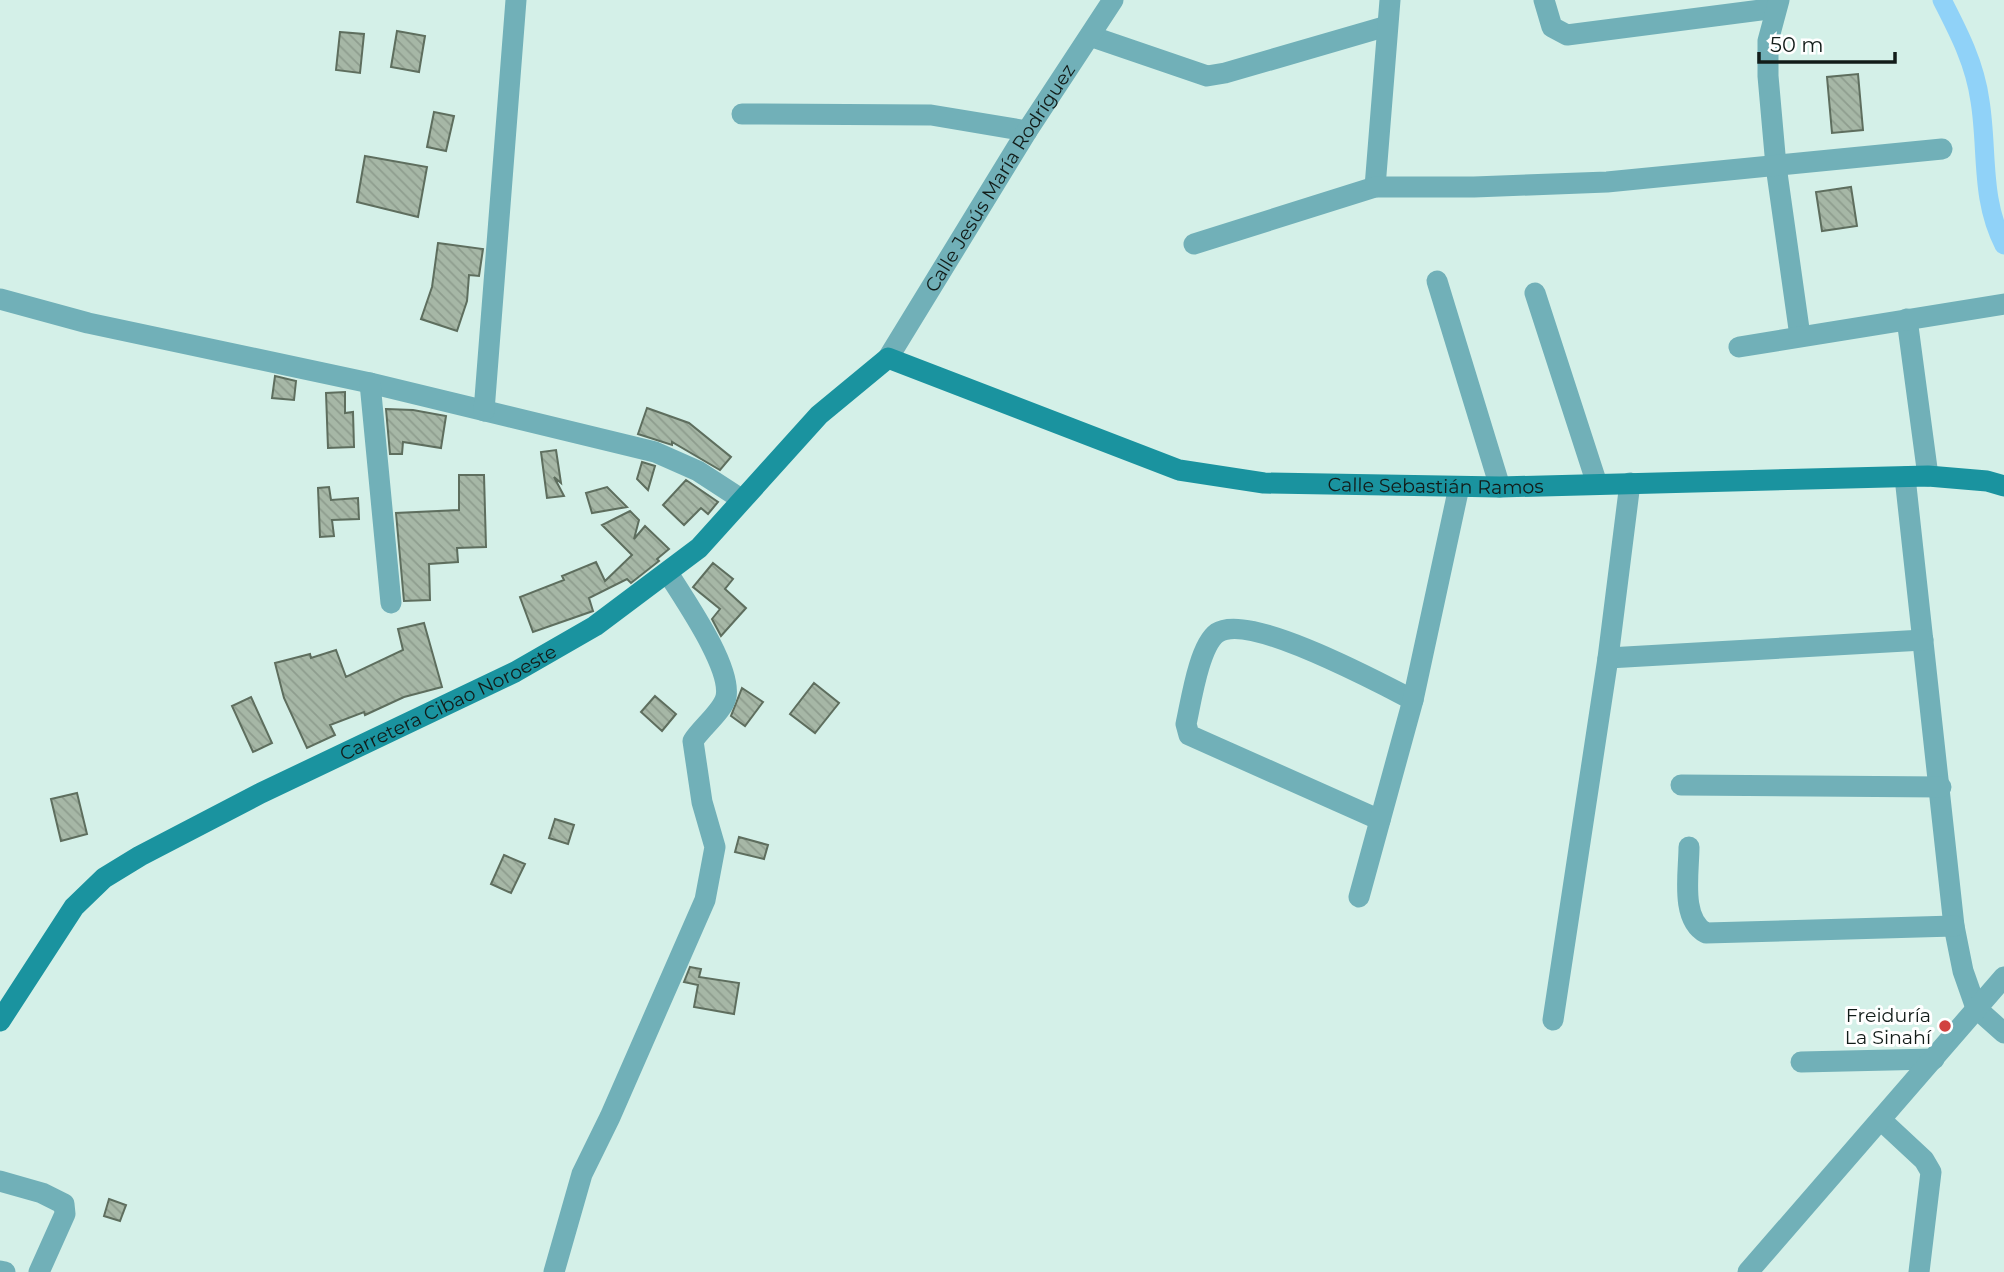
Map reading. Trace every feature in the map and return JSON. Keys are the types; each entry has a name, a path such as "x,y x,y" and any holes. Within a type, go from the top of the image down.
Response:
{"main road":[{"name":"Calle Sebastián Ramos","path":"888,358 1179,470 1264,483 1500,487 1928,476 1987,481 2004,486"},
{"name":"Carretera Cibao Noroeste","path":"0,1021 74,907 104,878 140,856 261,793 515,672 595,626 699,548 819,415 888,358"}],"street":[{"path":"484,411 516,0"},
{"name":"Calle Jesús María Rodríguez","path":"888,358 1027,131 1113,0"},
{"path":"1375,187 1390,0"},
{"path":"1544,0 1552,27 1559,34 1567,35 1777,4 1770,28 1768,55 1776,166 1800,336"},
{"path":"1090,36 1206,76 1225,73 1387,26"},
{"path":"742,114 931,115 1027,131"},
{"path":"1194,244 1375,187 1474,187 1607,182 1942,149"},
{"path":"1437,281 1500,487"},
{"path":"1535,293 1597,484"},
{"path":"0,299 88,323 370,383 655,452 698,471 741,499"},
{"path":"1739,347 2004,304"},
{"path":"1907,319 1928,476"},
{"path":"370,383 391,603"},
{"path":"1905,477 1941,787 1954,926 1962,971 1976,1008 2004,1033"},
{"path":"1553,1020 1608,658 1630,483"},
{"path":"1359,897 1413,699 1459,487"},
{"path":"554,1272 582,1174 610,1117 705,900 712,873 715,847 702,802 693,741 726,699 726,681 705,632 668,573"},
{"path":"1380,820 1189,735 1186,724 1204,651 1217,633 1235,628 1304,646 1413,699"},
{"path":"1608,658 1923,640"},
{"path":"1681,785 1941,787"},
{"path":"1689,847 1690,909 1697,928 1706,933 1954,926"},
{"path":"1748,1272 2004,976"},
{"path":"1801,1062 1934,1059"},
{"path":"1881,1120 1924,1160 1931,1172 1919,1272"},
{"path":"0,1181 42,1193 64,1204 65,1214 38,1272"}],"building":[{"path":"397,31 425,36 419,72 391,67"},
{"path":"340,32 364,34 360,73 336,70"},
{"path":"1858,74 1863,130 1832,133 1827,77"},
{"path":"434,112 454,116 446,151 427,147"},
{"path":"365,156 427,167 418,217 357,202"},
{"path":"1851,187 1857,226 1822,231 1816,192"},
{"path":"438,243 483,249 479,276 469,275 467,301 457,331 421,319 432,287"},
{"path":"275,376 296,381 294,400 272,398"},
{"path":"345,392 345,413 353,412 354,447 328,448 326,393"},
{"path":"647,408 689,423 731,457 720,470 672,442 672,445 638,434"},
{"path":"386,409 413,410 446,416 441,448 403,442 402,454 390,454"},
{"path":"556,450 561,483 554,477 564,496 547,498 541,452"},
{"path":"642,462 655,466 648,490 637,479"},
{"path":"459,475 484,475 486,547 457,548 458,562 429,564 430,600 404,601 396,513 459,510"},
{"path":"686,480 718,502 708,514 701,508 684,525 663,505"},
{"path":"329,487 331,500 358,498 359,519 332,520 334,536 320,537 318,488"},
{"path":"607,487 627,507 592,513 586,493"},
{"path":"630,511 639,520 634,539 645,526 669,549 657,559 659,561 631,583 627,579 589,598 593,611 533,632 520,597 564,580 562,576 596,562 605,581 632,555 602,525"},
{"path":"713,563 733,579 725,589 746,608 721,636 712,619 720,609 693,587"},
{"path":"424,623 442,687 404,697 365,715 364,712 330,725 335,735 307,748 284,698 275,663 310,654 311,658 336,650 346,677 403,650 398,629"},
{"path":"814,683 839,703 815,733 790,714"},
{"path":"742,688 763,702 745,726 731,716"},
{"path":"655,696 676,714 662,731 641,712"},
{"path":"251,697 272,743 253,752 232,706"},
{"path":"77,793 87,834 61,841 51,799"},
{"path":"555,819 574,825 568,844 549,838"},
{"path":"739,837 768,845 764,859 735,852"},
{"path":"504,855 525,864 511,893 491,884"},
{"path":"690,967 701,969 699,977 739,983 734,1014 694,1007 698,985 684,982"},
{"path":"109,1199 126,1205 120,1221 104,1216"}],"waterway":[{"path":"1942,0 1970,61 1978,87 1988,192 1996,228 2004,245"}],"place":[{"name":"Freiduría La Sinahí","path":"1945,1026"}]}
